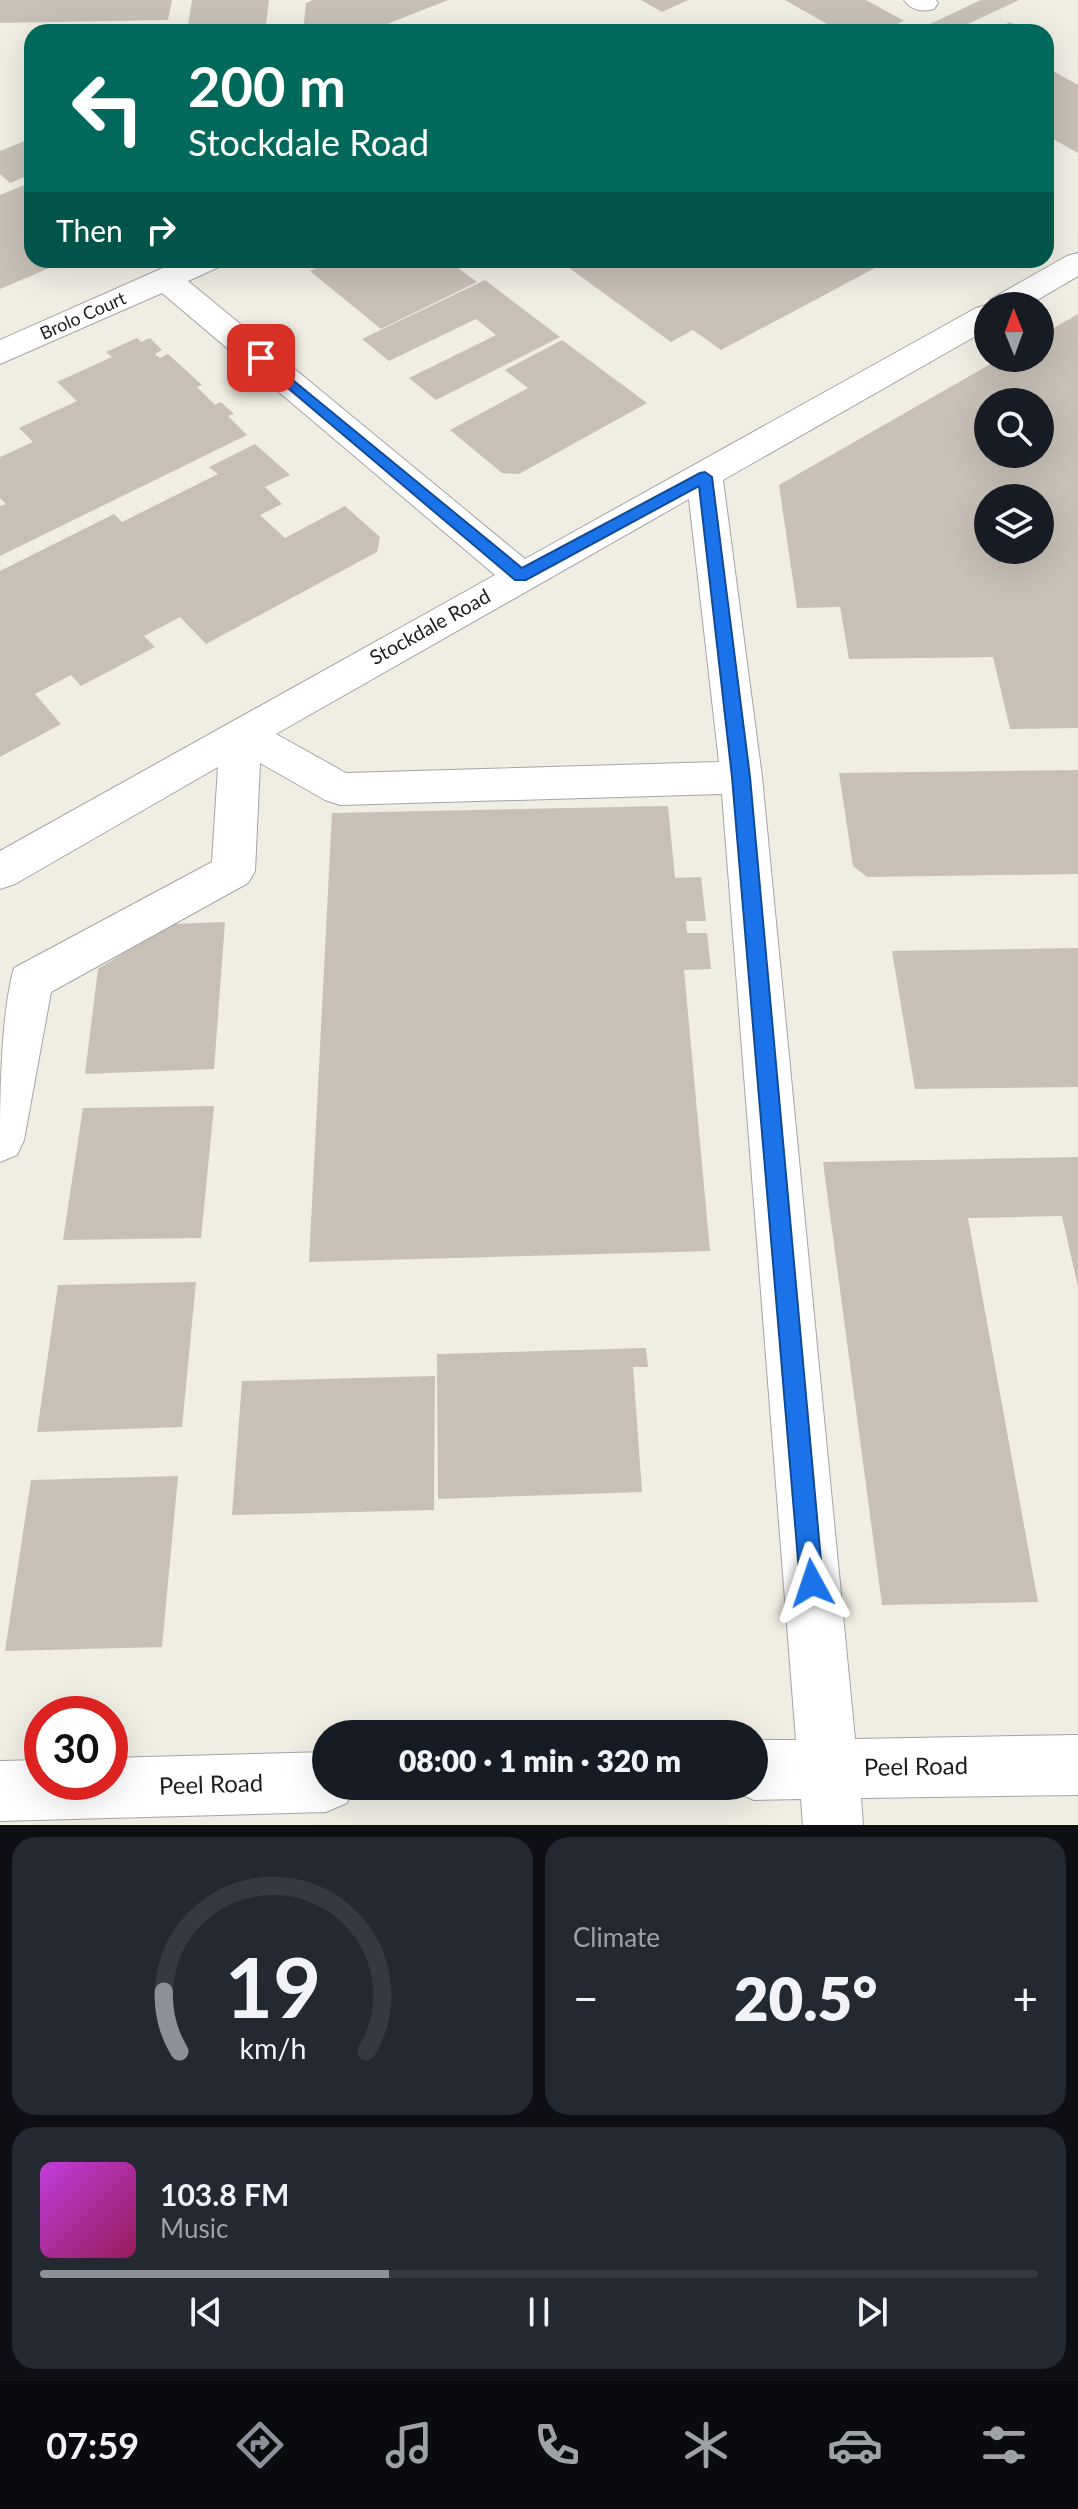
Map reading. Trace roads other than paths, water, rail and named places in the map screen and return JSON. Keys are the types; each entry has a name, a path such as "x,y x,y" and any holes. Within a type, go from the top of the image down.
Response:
{"street":[{"path":"1027,292 1078,263"},
{"name":"Brolo Court","path":"0,353 190,268"},
{"path":"166,279 521,576"},
{"name":"Stockdale Road","path":"6,859 705,477 974,323"},
{"path":"705,477 741,777 833,1825"},
{"path":"0,1140 30,981 233,871 241,733 340,789 741,777"},
{"name":"Peel Road","path":"768,1770 1078,1765"},
{"name":"Peel Road","path":"0,1791 312,1782"}]}
